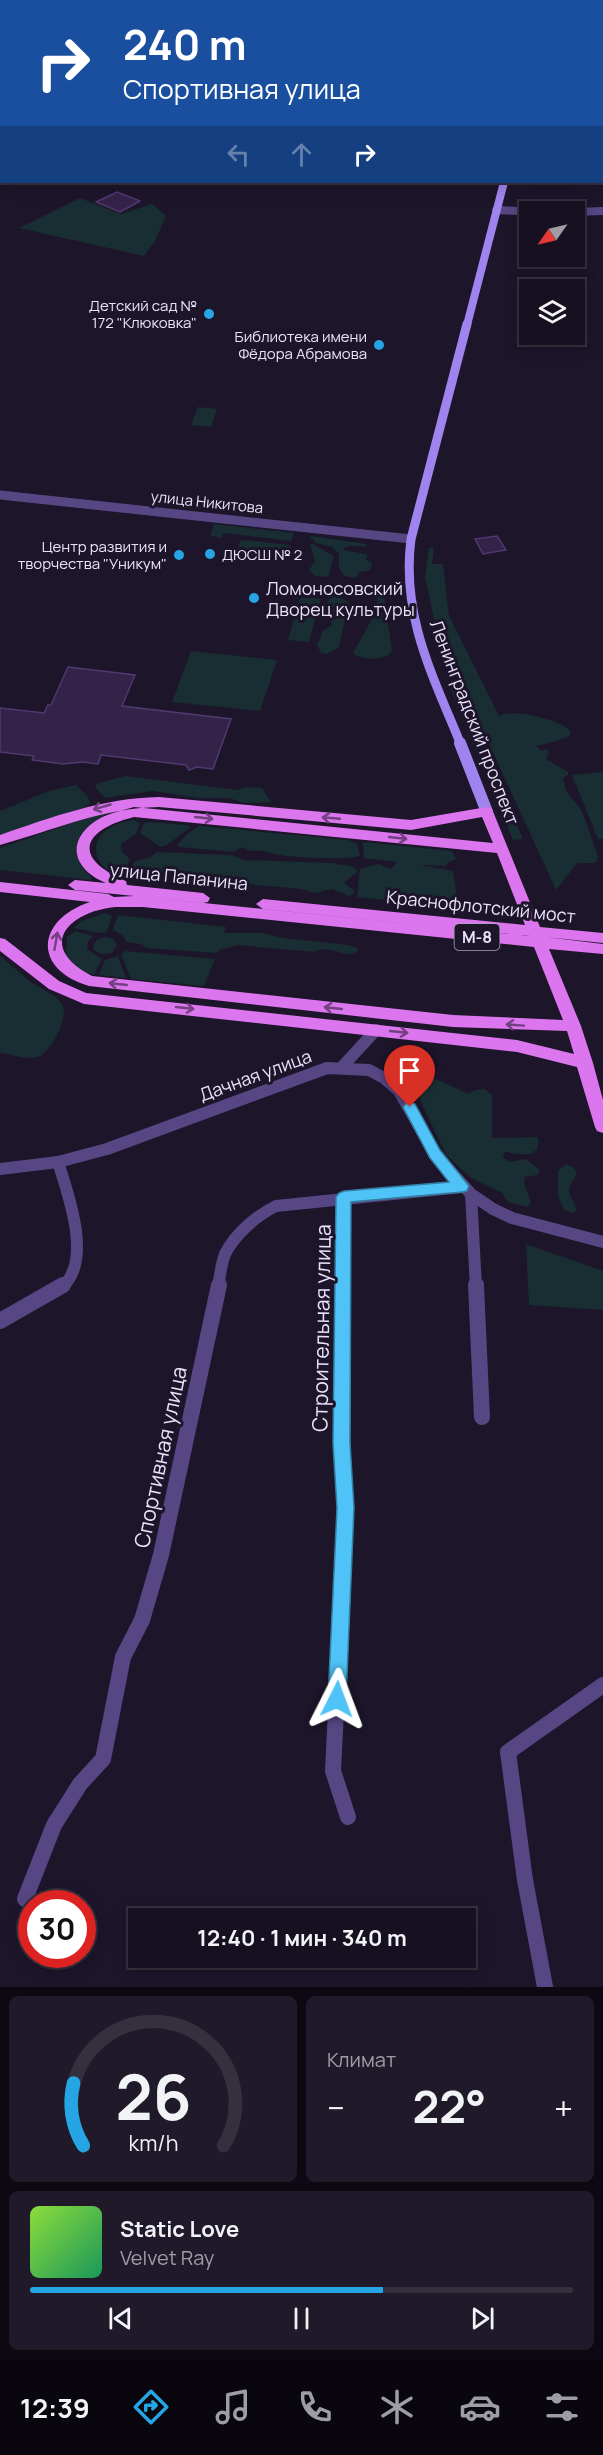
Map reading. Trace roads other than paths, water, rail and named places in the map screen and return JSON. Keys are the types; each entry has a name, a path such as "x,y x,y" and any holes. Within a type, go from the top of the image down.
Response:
{"main road":[{"name":"Ленинградский проспект","path":"504,183 411,539 407,570 408,586 416,626 429,667 573,1026 603,1127"},
{"path":"0,840 103,807 129,802 171,803 411,825 487,812"},
{"path":"143,897 104,878 89,865 84,856 83,842 86,836 98,825 125,813 146,812 502,849"},
{"name":"улица Папанина","path":"0,878 143,897 352,918"},
{"name":"улица Папанина","path":"0,887 143,897"},
{"path":"143,897 86,908 71,916 58,930 53,942 54,952 59,961 67,969 89,981 453,1021 573,1026"},
{"name":"Краснофлотский мост","path":"352,918 603,939"},
{"name":"Краснофлотский мост","path":"352,918 603,950"},
{"path":"0,944 54,985 84,998 517,1046 585,1063"}],"street":[{"path":"496,210 519,211"},
{"path":"585,212 603,211"},
{"name":"улица Никитова","path":"0,495 411,539"},
{"path":"342,1067 376,1030"},
{"name":"Дачная улица","path":"0,1169 58,1162 107,1149 327,1068 369,1070 384,1078 399,1091 435,1154 466,1190 493,1209 512,1218 603,1242"},
{"path":"0,1321 64,1285 77,1259 74,1220 58,1162"},
{"path":"466,1190 482,1418"},
{"name":"Спортивная улица","path":"29,1890 54,1825 80,1784 103,1759 123,1658 142,1620 161,1555 225,1255 243,1231 266,1210 289,1203 344,1197 466,1190"},
{"name":"Строительная улица","path":"344,1197 341,1443 346,1508 333,1771 348,1817"},
{"path":"545,1987 525,1880 508,1752 603,1685"}],"place":[{"name":"Детский сад № 172 \"Клюковка\"","path":"209,314"},
{"name":"Библиотека имени Фёдора Абрамова","path":"379,345"},
{"name":"ДЮСШ № 2","path":"210,554"},
{"name":"Центр развития и творчества \"Уникум\"","path":"179,555"},
{"name":"Ломоносовский Дворец культуры","path":"254,598"}]}
